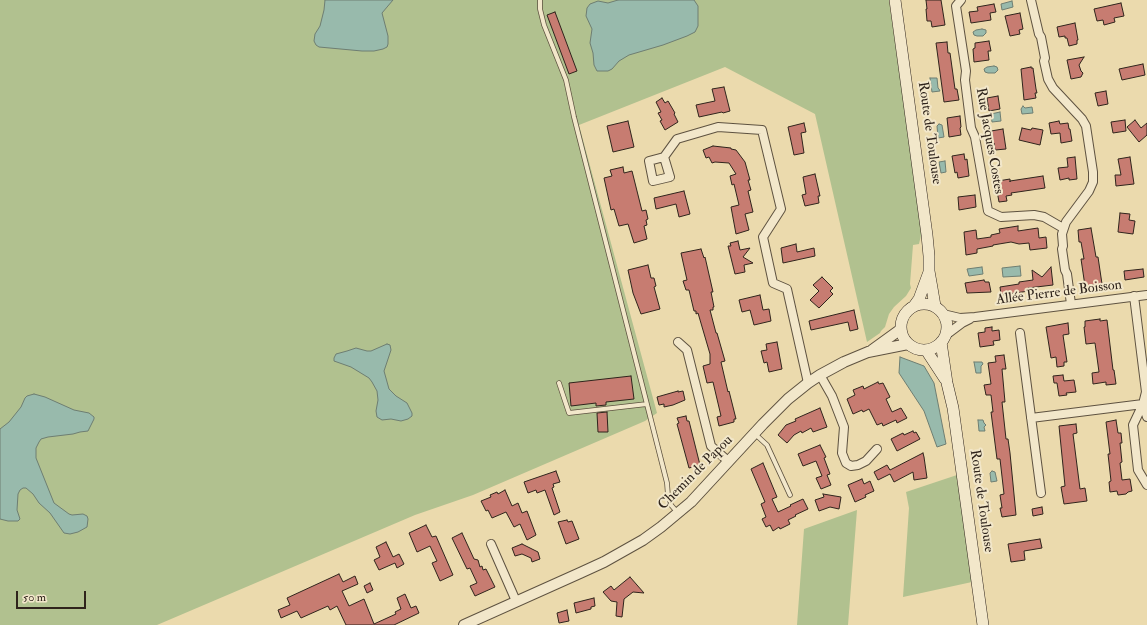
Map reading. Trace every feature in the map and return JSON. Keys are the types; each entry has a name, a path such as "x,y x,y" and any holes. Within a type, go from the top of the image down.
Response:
{"main road":[{"name":"Route de Toulouse","path":"895,0 927,235 929,271 934,306"},
{"name":"Route de Toulouse","path":"914,306 929,271"},
{"path":"924,304 934,306 943,314 947,324 944,338 934,347 926,350 916,349 908,344 903,337 901,328 902,319 906,311 914,306 924,304"},
{"name":"Route de Toulouse","path":"944,338 947,382 953,408 983,625"},
{"name":"Route de Toulouse","path":"926,350 947,382"}],"street":[{"name":"Rue Jacques Costes","path":"961,0 956,6 966,71 965,80 971,128 975,136 988,211 1001,217 1034,215 1044,217 1063,228"},
{"path":"1031,0 1041,38 1045,58 1044,61 1050,83 1082,119 1088,133 1094,182 1089,192 1066,222 1062,234 1062,249 1065,270 1068,274 1072,304"},
{"path":"664,157 677,139 718,127 762,130 781,209 763,237 773,283 786,289 808,383"},
{"name":"Allée Pierre de Boisson","path":"943,314 960,318 975,317 1147,295"},
{"path":"1134,296 1146,392 1143,404 1133,424 1138,470 1147,485"},
{"name":"Allée Pierre de Boisson","path":"944,338 962,323 975,317"},
{"name":"Chemin de Papou","path":"868,352 901,328"},
{"path":"1020,332 1041,493"},
{"path":"678,342 687,350 711,446 728,461"},
{"name":"Chemin de Papou","path":"464,625 604,562 643,540 678,514 691,502 788,399 808,383 844,362 868,352 908,344"},
{"path":"820,375 832,396 844,427 842,453 846,463 851,466 858,465 866,461 877,449"},
{"path":"1143,404 1147,417"},
{"path":"1032,418 1143,404"},
{"path":"491,544 516,601"}],"lane":[{"path":"540,0 540,9 544,25 566,80 574,117 637,360 667,483 668,496 671,505 678,514"},
{"path":"559,383 569,413 647,404"},
{"path":"754,434 767,445 790,495"}],"green space":[{"path":"0,0 889,0 922,231 919,244 913,245 911,288 906,296 889,314 885,327 880,333 867,342 815,114 725,67 579,125 657,413 645,421 473,495 415,515 157,625 0,625"},
{"path":"957,475 972,582 903,597 909,508 906,492"},
{"path":"857,510 848,625 797,625 804,529"}],"shaded area":[{"path":"325,0 393,0 382,13 388,36 387,47 374,51 362,51 319,47 316,45 314,41 315,34 320,26"},
{"path":"618,0 694,0 698,6 698,26 695,32 687,36 629,55 619,61 612,69 608,71 597,71 594,65 590,43 592,29 586,16 587,8 590,4 598,1 608,3"},
{"path":"1012,1 1013,7 1002,10 1001,4"},
{"path":"982,29 986,30 986,33 983,36 974,35 973,32"},
{"path":"987,67 997,67 998,70 995,73 985,72 984,69"},
{"path":"930,78 937,78 938,88 940,91 932,92"},
{"path":"1023,106 1025,108 1032,107 1033,113 1022,114 1021,109"},
{"path":"1000,112 1001,121 992,122 991,114"},
{"path":"939,124 942,125 944,137 938,138 937,126"},
{"path":"945,161 946,172 941,173 939,162"},
{"path":"1020,266 1021,276 1003,277 1002,268"},
{"path":"982,267 983,274 969,276 967,269"},
{"path":"387,344 390,345 391,350 384,371 389,389 396,396 407,403 412,413 412,416 408,419 401,421 391,419 382,420 377,417 377,391 369,378 351,367 334,361 336,354 356,348 371,351"},
{"path":"900,357 924,366 934,383 946,444 937,447 924,411 899,373"},
{"path":"974,362 982,362 981,373 976,373"},
{"path":"34,394 45,397 74,410 89,413 94,417 88,431 41,439 36,448 36,458 54,503 69,514 83,514 87,516 87,527 78,532 70,534 64,533 50,513 26,488 20,490 18,494 17,510 20,519 18,521 8,521 0,519 0,429 9,422 21,407 25,398"},
{"path":"978,420 983,420 986,425 984,427 985,431 979,431"},
{"path":"992,471 995,472 997,481 991,482 990,473"}],"building":[{"path":"926,0 941,0 945,25 932,27 931,21 927,21"},
{"path":"1121,3 1124,16 1114,18 1115,22 1104,25 1103,20 1097,21 1094,9"},
{"path":"994,4 996,12 990,13 991,20 971,23 969,12 978,11 977,7"},
{"path":"555,12 577,71 569,74 547,15"},
{"path":"1020,13 1023,29 1019,30 1020,34 1010,36 1005,16"},
{"path":"1075,23 1078,40 1077,44 1069,46 1065,36 1059,37 1057,27"},
{"path":"989,41 991,51 988,51 989,60 974,62 973,49 975,48 975,43"},
{"path":"947,42 955,89 957,89 959,100 944,102 936,43"},
{"path":"1084,57 1079,65 1083,73 1081,77 1071,79 1067,60"},
{"path":"1143,64 1145,75 1122,80 1119,69"},
{"path":"1033,68 1037,93 1035,93 1036,98 1024,100 1021,69"},
{"path":"724,87 730,111 699,117 696,105 715,101 712,89"},
{"path":"1106,91 1108,104 1098,106 1095,93"},
{"path":"998,96 1000,109 989,111 987,98"},
{"path":"662,98 665,103 668,101 678,122 665,130 660,121 662,120 658,113 661,112 656,102"},
{"path":"960,116 961,135 949,137 947,118"},
{"path":"1125,120 1126,131 1113,133 1111,122"},
{"path":"1135,120 1141,128 1147,123 1147,135 1139,142 1127,127"},
{"path":"628,121 634,147 613,152 607,126"},
{"path":"1059,121 1060,124 1068,123 1072,141 1061,143 1060,133 1051,134 1049,123"},
{"path":"804,123 806,132 801,133 804,153 794,155 788,127"},
{"path":"1022,128 1043,130 1040,145 1019,140"},
{"path":"1003,129 1006,149 995,150 994,143 992,143 991,131"},
{"path":"713,146 736,150 745,162 750,180 748,180 751,190 748,191 753,212 745,214 749,230 736,234 731,207 739,205 734,184 732,185 730,176 736,174 729,163 712,163 709,157 706,158 703,150"},
{"path":"964,154 965,160 967,159 969,176 958,178 957,172 955,173 952,156"},
{"path":"1075,157 1077,179 1069,180 1069,178 1060,180 1058,168 1068,167 1067,158"},
{"path":"1130,157 1134,184 1116,186 1115,175 1121,175 1118,159"},
{"path":"623,167 624,173 632,171 642,211 646,210 648,219 646,220 647,225 644,226 647,239 634,243 628,224 619,226 614,209 611,210 604,178 612,176 610,170"},
{"path":"815,174 820,196 818,196 819,203 805,206 802,195 806,194 803,177"},
{"path":"1043,176 1045,188 1011,193 1012,195 1006,196 1007,201 999,202 996,185 998,185 998,181 1010,179 1010,181"},
{"path":"684,191 690,214 679,217 676,204 656,209 654,198"},
{"path":"975,195 976,207 959,210 958,197"},
{"path":"1120,213 1130,214 1129,220 1135,221 1133,234 1118,232"},
{"path":"1018,226 1018,231 1038,228 1039,238 1046,237 1047,248 1030,250 1029,243 1019,244 1011,242 977,249 977,253 966,255 964,232 976,230 977,239 991,237 991,235 1000,233 999,229"},
{"path":"1091,228 1096,257 1098,257 1102,284 1085,286 1081,259 1084,259 1081,242 1079,242 1078,230"},
{"path":"738,241 740,250 750,248 743,257 753,263 744,265 745,272 735,274 728,246 731,246 730,243"},
{"path":"796,244 797,252 814,248 815,256 783,263 781,248"},
{"path":"701,249 704,258 705,257 713,292 711,292 714,307 713,310 710,310 725,361 721,362 736,419 734,419 734,422 719,426 717,417 721,416 713,382 707,383 703,366 710,364 710,354 698,313 696,314 696,311 694,311 689,290 686,290 683,281 687,280 681,253"},
{"path":"648,265 651,278 654,278 656,286 654,287 660,309 641,314 633,293 628,270"},
{"path":"1051,267 1053,285 1028,288 1029,291 1001,295 1000,287 1033,280 1032,270 1042,277"},
{"path":"1143,269 1144,277 1125,280 1124,271"},
{"path":"822,277 833,288 830,291 833,294 819,308 810,300 819,291 813,285"},
{"path":"984,280 985,282 989,282 991,292 967,293 965,283"},
{"path":"760,295 763,310 769,309 771,321 754,325 750,310 742,312 739,300"},
{"path":"854,310 858,329 850,331 848,322 811,330 809,321"},
{"path":"1100,319 1100,321 1107,320 1116,384 1106,385 1106,382 1093,384 1092,373 1099,372 1095,343 1086,344 1084,327 1085,321"},
{"path":"1068,323 1069,334 1063,335 1067,362 1064,362 1064,366 1057,367 1056,357 1051,358 1046,327"},
{"path":"992,327 992,331 999,330 1000,340 993,341 994,345 980,347 978,333 985,332 985,328"},
{"path":"777,342 782,369 769,372 767,362 764,363 761,351 767,350 766,344"},
{"path":"1004,355 1006,369 1002,369 1005,402 1002,402 1006,439 1008,439 1010,453 1016,515 1002,517 1000,495 1004,494 1000,459 997,459 991,412 993,412 991,395 986,395 984,385 991,384 988,363 996,362 995,356"},
{"path":"1063,375 1064,381 1074,380 1076,392 1066,393 1067,395 1059,396 1057,383 1054,383 1053,376"},
{"path":"631,376 634,399 606,402 606,405 596,406 596,403 571,406 569,383"},
{"path":"878,382 879,384 883,383 890,397 886,399 892,412 901,408 907,418 897,423 896,420 883,426 882,423 877,425 869,409 853,414 847,399 855,395 853,390 863,386 864,389"},
{"path":"683,391 685,400 664,407 664,404 659,405 657,397"},
{"path":"820,408 827,427 813,432 811,428 802,433 801,431 794,435 787,443 778,435 786,425 796,421 795,419"},
{"path":"607,412 608,432 598,432 597,413"},
{"path":"686,416 687,421 689,421 700,465 689,468 677,424 679,423 677,418"},
{"path":"1116,420 1118,433 1121,433 1122,443 1120,443 1122,462 1120,463 1122,480 1130,479 1132,491 1126,494 1118,495 1117,491 1110,492 1109,482 1111,481 1108,454 1110,454 1106,422"},
{"path":"1076,424 1077,433 1073,434 1080,489 1085,488 1087,501 1064,504 1061,487 1065,486 1059,426"},
{"path":"913,431 914,433 916,432 920,439 897,451 891,439 903,433 904,435"},
{"path":"820,445 826,457 824,458 830,474 827,475 831,485 821,489 816,478 822,476 816,461 803,466 798,454"},
{"path":"923,453 927,478 914,480 913,472 894,482 890,474 878,480 874,472 887,465 890,470"},
{"path":"763,463 777,497 772,499 778,512 803,499 808,509 788,520 790,524 780,529 779,527 773,531 770,525 766,527 762,519 766,517 761,504 765,502 751,469"},
{"path":"556,471 560,482 553,484 554,487 552,488 560,512 554,515 545,490 537,493 536,490 528,493 524,482"},
{"path":"862,479 864,484 870,481 874,491 855,502 848,485"},
{"path":"505,490 512,506 518,503 522,513 527,511 536,535 527,540 520,524 514,527 506,512 492,518 488,510 486,511 481,501 491,497 490,495 497,492 498,494"},
{"path":"823,494 841,497 839,509 830,507 819,511 815,500 824,497"},
{"path":"1042,507 1043,514 1033,516 1032,509"},
{"path":"567,520 568,522 572,521 579,539 566,544 558,522"},
{"path":"426,525 432,537 436,536 453,575 440,581 432,563 437,561 430,546 417,552 409,533"},
{"path":"462,533 474,559 478,560 480,567 482,566 483,570 486,569 495,587 475,596 470,586 477,583 470,568 467,569 452,538"},
{"path":"1040,539 1042,548 1024,551 1025,560 1011,562 1008,544"},
{"path":"386,542 393,557 399,554 404,564 397,568 395,563 379,570 374,560 380,557 376,547"},
{"path":"522,544 538,552 540,559 532,562 531,558 522,554 515,556 512,548"},
{"path":"339,574 343,582 355,576 358,584 342,591 349,606 364,599 374,624 396,614 395,612 401,609 397,598 405,594 411,608 416,606 419,613 394,625 346,625 337,606 330,610 328,606 301,618 297,611 281,618 278,610 290,605 287,598"},
{"path":"630,577 644,593 633,592 624,599 622,617 616,616 617,602 611,601 603,592 611,586 614,590"},
{"path":"370,583 373,590 367,593 364,586"},
{"path":"594,598 595,606 591,607 591,609 576,613 574,603"},
{"path":"567,610 569,621 559,623 557,613"}]}
